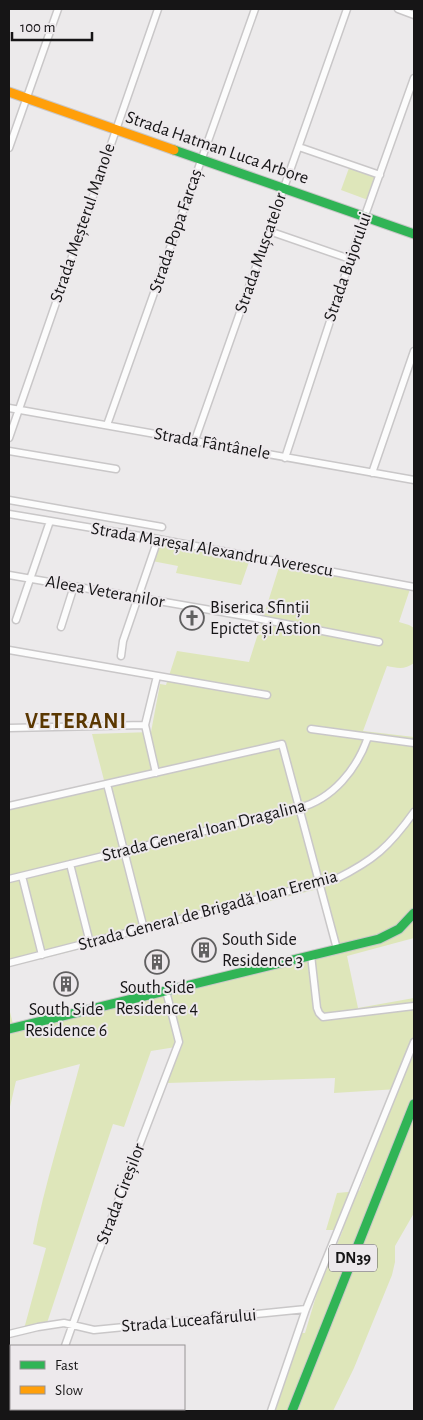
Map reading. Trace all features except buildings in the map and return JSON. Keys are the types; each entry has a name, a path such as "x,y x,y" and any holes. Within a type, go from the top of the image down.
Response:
{"main road":[{"name":"Strada Hatman Luca Arbore","path":"9,92 414,234"},
{"path":"9,1028 390,935 408,922 414,913"},
{"name":"DN39","path":"292,1411 414,1104"},
{"name":"DN39","path":"298,1411 414,1121"}],"street":[{"path":"9,148 58,9"},
{"name":"Strada Meșterul Manole","path":"9,438 158,9"},
{"name":"Strada Popa Farcaș","path":"107,425 255,9"},
{"name":"Strada Mușcatelor","path":"195,440 347,9"},
{"path":"398,9 414,15"},
{"name":"Strada Bujorului","path":"285,458 350,259 414,78"},
{"path":"299,147 380,175"},
{"path":"269,231 350,259"},
{"path":"372,473 414,351"},
{"name":"Strada Fântânele","path":"9,408 414,480"},
{"path":"9,451 116,469"},
{"name":"Strada Mareșal Alexandru Averescu","path":"9,500 162,527"},
{"name":"Strada Mareșal Alexandru Averescu","path":"9,514 158,539 414,587"},
{"path":"16,620 50,521"},
{"path":"121,656 123,641 158,539"},
{"name":"Aleea Veteranilor","path":"9,575 379,642"},
{"path":"61,627 74,586"},
{"path":"9,650 267,695"},
{"path":"156,773 145,725 157,676"},
{"path":"9,728 145,725"},
{"path":"311,729 414,743"},
{"name":"Strada General Ioan Dragalina","path":"9,879 299,808 324,798 338,786 351,770 368,737"},
{"path":"9,806 282,744 337,949"},
{"path":"107,784 144,929"},
{"name":"Strada General de Brigadă Ioan Eremia","path":"9,963 336,879 363,866 378,855 400,832 414,812"},
{"path":"70,864 90,942"},
{"path":"22,876 42,955"},
{"path":"311,955 317,1008 323,1017 414,1006"},
{"name":"Strada Cireșilor","path":"65,1345 179,1042 166,991"},
{"path":"272,1411 306,1309 414,1042"},
{"name":"Strada Luceafărului","path":"9,1334 64,1323 94,1330 306,1309"}],"green space":[{"path":"349,168 375,177 368,200 341,190"},
{"path":"160,542 250,559 241,585 176,573 178,566 152,561"},
{"path":"280,564 410,589 399,622 414,628 414,663 404,668 387,666 363,731 414,737 414,938 347,956 358,1008 414,998 414,1213 395,1246 395,1262 392,1275 354,1368 333,1411 270,1411 299,1333 305,1333 317,1293 343,1230 326,1230 337,1193 359,1191 398,1089 334,1093 335,1078 167,1083 182,1046 151,1051 124,1127 113,1124 47,1323 24,1329 46,1248 33,1244 49,1176 80,1064 16,1081 9,1111 9,1008 13,1024 336,946 318,889 9,967 9,805 105,784 92,734 151,732 160,684 166,685 177,651 249,662"},
{"path":"9,1357 10,1410 43,1411 9,1411"}],"traffic: fast":[{"path":"174,150 414,234"},
{"path":"9,1029 379,939 399,929 414,913"},
{"path":"292,1411 414,1104"}],"traffic: slow":[{"path":"9,92 174,150"}],"place":[{"name":"Biserica Sfinții Epictet și Astion","path":"192,618"},
{"name":"South Side Residence 3","path":"204,950"},
{"name":"South Side Residence 4","path":"157,962"},
{"name":"South Side Residence 6","path":"66,984"}],"district":[{"name":"VETERANI","path":"76,721"}]}
